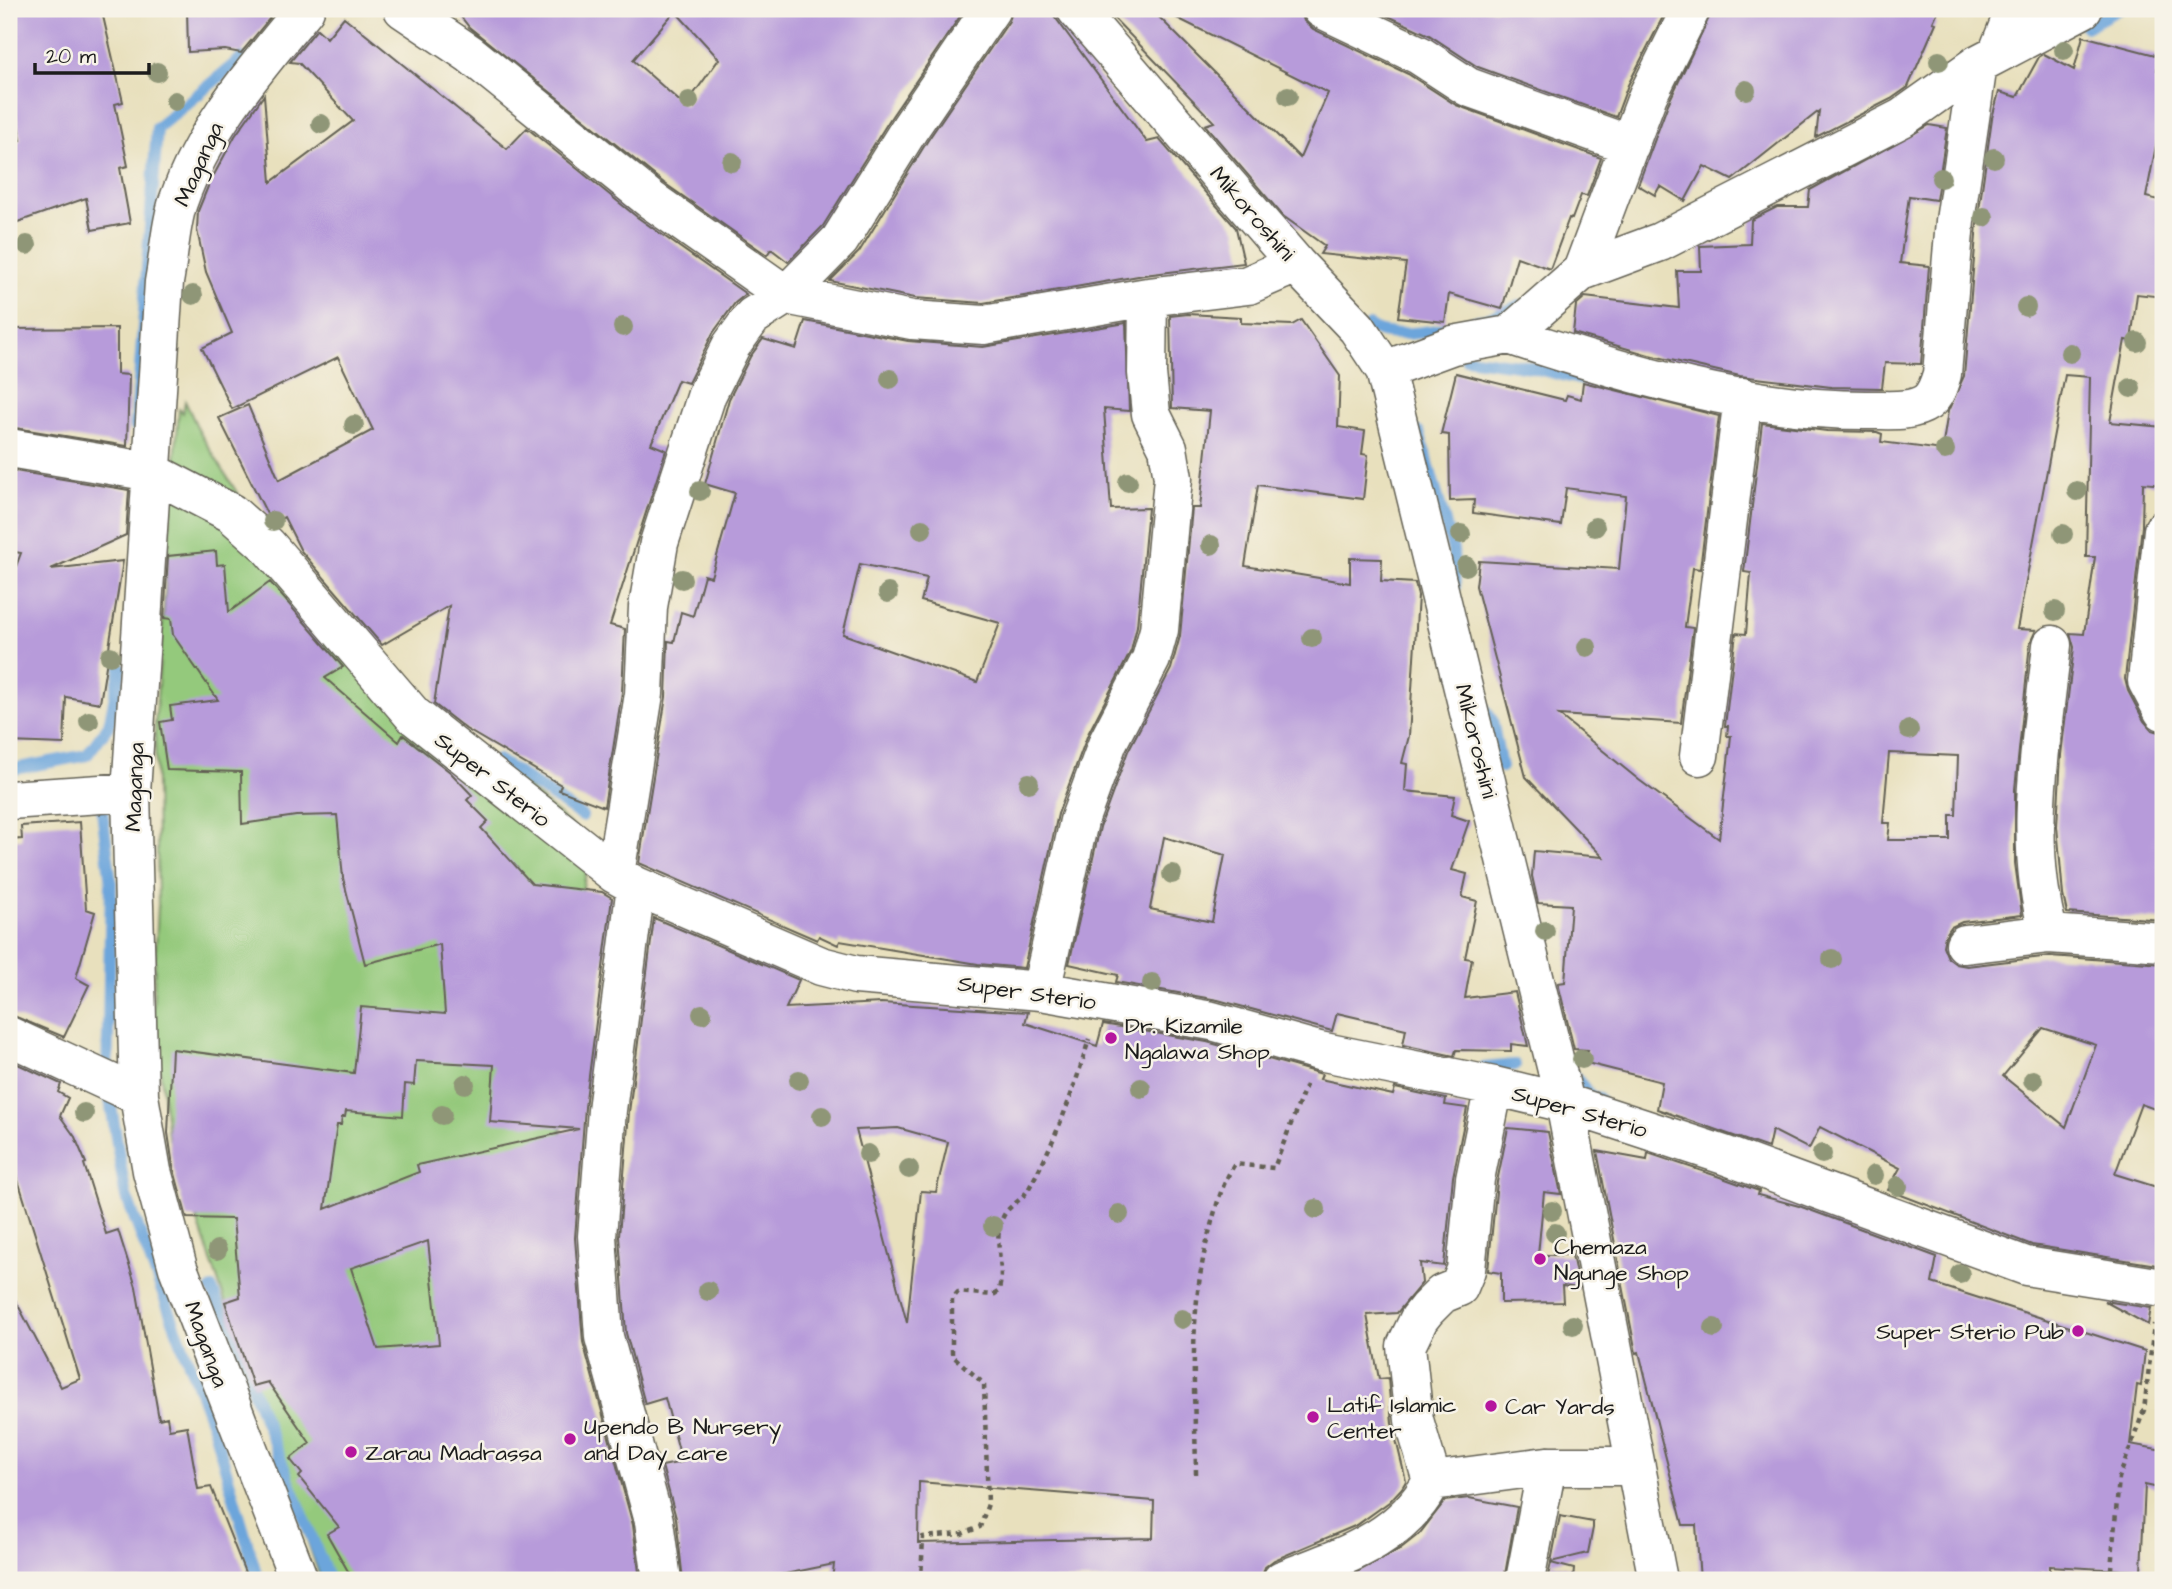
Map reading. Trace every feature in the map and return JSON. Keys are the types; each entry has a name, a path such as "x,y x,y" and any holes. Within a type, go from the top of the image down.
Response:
{"street":[{"name":"Maganga","path":"299,1580 178,1268 152,1171 139,1096 131,792 164,282 177,204 199,153 223,111 306,9"},
{"path":"403,9 470,54 651,200 786,295 912,320 984,325 1148,297 1248,285 1296,264"},
{"path":"662,1580 654,1521 604,1337 597,1236 625,880 644,694 648,607 659,543 707,394 725,358 753,316 786,295 840,240 910,128 991,9"},
{"name":"Mikoroshini","path":"1076,9 1296,264 1357,328 1385,370 1564,1103 1658,1580"},
{"path":"1322,9 1419,55 1468,87 1630,145"},
{"path":"1582,271 1648,95 1691,9"},
{"path":"1385,370 1453,345 1509,335 1576,357 1743,397 1849,410 1905,410 1927,402 1937,389 1942,374 1955,221 1988,58 2015,9"},
{"path":"1509,335 1582,271 1660,242 1891,124 1988,58 2083,9"},
{"path":"1041,990 1079,821 1108,741 1151,659 1160,630 1173,478 1168,448 1151,414 1147,373 1148,297"},
{"path":"1699,756 1743,397"},
{"name":"Super Sterio","path":"9,448 152,472 231,513 267,545 413,715 625,880 821,965 856,975 1041,990 1212,1020 1320,1051 1494,1086 1564,1103 1724,1156 2026,1266 2161,1287"},
{"path":"2163,530 2147,681 2163,711"},
{"path":"2049,934 2042,908 2034,822 2052,645"},
{"path":"9,800 131,792"},
{"path":"1965,944 2049,934 2163,942"},
{"path":"9,1036 139,1096"},
{"path":"1432,1481 1414,1420 1406,1346 1419,1319 1442,1294 1459,1287 1466,1270 1475,1179 1494,1086"},
{"path":"1525,1580 1547,1466"},
{"path":"1282,1580 1364,1547 1409,1516 1432,1481 1547,1466 1636,1466"}],"path":[{"path":"921,1580 923,1537 962,1534 980,1527 988,1504 985,1384 952,1355 951,1299 958,1292 993,1295 998,1292 1001,1265 998,1233 1003,1217 1024,1197 1055,1137 1100,1001"},
{"path":"1196,1474 1193,1322 1201,1265 1216,1207 1235,1164 1274,1168 1320,1051"},
{"path":"2110,1580 2119,1478 2144,1410 2161,1287"}],"green space":[{"path":"185,401 200,433 254,520 347,636 593,843 580,900 563,1029 561,1163 577,1361 631,1540 636,1580 321,1580 168,1135 153,1007 158,905 155,725 179,409 183,413"}],"building":[{"path":"9,9 100,9 102,12 123,102 115,104 128,166 120,168 130,223 92,230 86,198 9,225 9,144 21,140 9,84"},
{"path":"187,9 259,9 270,18 241,53 225,50 188,52"},
{"path":"455,9 965,9 892,116 823,226 788,262 771,249 767,255 664,183 469,27","holes":["675,11 719,59 685,106 633,60"]},
{"path":"1013,9 1049,9 1147,142 1159,139 1236,228 1244,263 1144,275 983,303 915,298 830,281 859,252 928,140 1009,21"},
{"path":"1105,9 1151,9 1300,158 1328,93 1159,9 1300,9 1304,21 1313,29 1408,74 1456,105 1601,158 1587,196 1581,195 1572,219 1569,218 1550,269 1517,257 1502,309 1449,294 1445,322 1398,317 1406,263 1320,254 1325,246 1283,216 1205,125 1214,122"},
{"path":"1373,9 1667,9 1628,85 1616,117 1478,67 1429,35"},
{"path":"1713,9 1939,9 1933,22 1936,23 1908,87 1891,99 1816,137 1819,111 1732,180 1704,166 1685,201 1660,186 1655,195 1638,185 1668,104"},
{"path":"344,17 507,149 527,128 637,217 746,294 735,303 713,333 688,383 678,380 651,444 666,450 610,625 625,629 622,692 604,807 559,790 561,785 466,729 434,704 449,606 382,645 301,551 284,517 274,522 269,518 219,418 248,405 279,480 373,430 338,357 232,409 202,348 232,333 206,272 197,230 198,211 209,184 235,136 264,95 271,182 353,121 299,63 290,62 317,29 327,38"},
{"path":"2083,36 2159,56 2157,70 2163,70 2163,110 2146,197 2163,201 2163,297 2137,294 2131,341 2125,340 2110,422 2163,427 2163,485 2143,483 2142,526 2125,679 2128,691 2144,721 2152,730 2163,733 2163,920 2067,913 2063,895 2057,826 2061,755 2074,647 2070,633 2084,634 2095,557 2086,557 2090,377 2065,375 2017,629 2036,630 2030,643 2015,789 2015,863 2022,915 1962,922 1951,927 1943,946 1948,958 1956,964 1967,966 2050,956 2163,964 2163,1052 2157,1078 2163,1080 2163,1112 2141,1104 2115,1174 2163,1189 2163,1266 2032,1245 1888,1190 1900,1168 1820,1127 1809,1149 1772,1130 1768,1148 1657,1109 1662,1082 1583,1062 1588,1050 1574,1049 1558,983 1565,982 1571,905 1538,903 1532,876 1534,851 1603,857 1526,777 1476,586 1479,561 1619,569 1626,496 1566,488 1561,525 1473,513 1474,500 1450,501 1449,435 1441,434 1456,373 1565,400 1567,395 1581,399 1583,382 1719,416 1700,569 1693,568 1685,627 1693,628 1681,723 1559,715 1639,780 1719,839 1731,736 1727,736 1728,726 1725,726 1736,633 1746,634 1751,573 1744,572 1762,423 1827,431 1877,432 1882,434 1881,442 1942,450 1948,411 1964,376 1977,224 1992,118 1999,92 2017,97 2039,57 2044,54 2074,70","holes":["1889,753 1958,756 1956,815 1950,815 1950,840 1888,840 1890,823 1883,823","2043,1028 2096,1045 2066,1127 2003,1076"]},
{"path":"1929,125 1947,128 1936,200 1909,196 1900,263 1929,266 1921,364 1885,363 1882,388 1831,387 1740,376 1649,355 1573,333 1576,305 1585,297 1679,308 1677,271 1701,271 1700,246 1750,244 1751,220 1777,207 1808,207 1810,190"},
{"path":"1188,314 1241,317 1241,323 1292,325 1301,320 1340,376 1338,427 1365,431 1362,454 1368,455 1363,499 1258,485 1245,566 1350,583 1350,558 1382,559 1381,581 1415,583 1418,596 1409,736 1402,763 1407,764 1405,791 1455,796 1451,815 1469,821 1452,870 1467,874 1462,897 1477,901 1465,958 1472,959 1465,998 1515,992 1528,1046 1511,1044 1511,1051 1456,1050 1454,1056 1403,1045 1406,1029 1337,1013 1332,1031 1218,1000 1116,982 1118,975 1069,964 1100,827 1128,751 1171,669 1180,636 1192,508 1200,508 1210,411 1172,408 1170,316","holes":["1164,837 1225,855 1212,922 1150,909"]},
{"path":"805,321 908,341 983,347 1126,323 1129,411 1104,409 1111,509 1148,508 1137,626 1131,651 1088,734 1058,814 1024,968 978,964 840,941 838,945 819,936 817,940 639,863 666,697 668,641 674,642 681,612 693,616 704,575 711,577 735,493 705,484 729,399 750,357 763,339 796,349","holes":["860,564 927,578 921,601 1000,623 977,682 843,634"]},
{"path":"117,328 117,374 129,375 127,446 9,427 9,329"},
{"path":"9,470 129,490 126,535 51,569 123,561 100,703 66,697 64,744 9,742 9,585 21,553 9,551"},
{"path":"216,551 217,565 225,564 229,612 270,582 343,667 325,678 399,742 403,735 450,772 472,795 467,800 488,821 481,828 532,884 602,892 612,898 585,1107 575,1238 583,1342 633,1525 640,1580 353,1580 327,1534 339,1527 299,1477 302,1474 290,1459 310,1443 268,1382 253,1386 225,1302 240,1297 233,1219 187,1218 173,1166 168,1133 172,1049 354,1073 361,1007 445,1014 440,944 365,964 343,878 337,815 296,816 242,824 241,772 167,770 160,722 172,720 170,706 218,700 173,635 171,619 164,618 168,556","holes":["416,1061 494,1065 490,1122 579,1129 417,1165 419,1172 325,1209 337,1125 341,1125 346,1111 403,1116 405,1084 414,1085","428,1241 439,1344 378,1349 351,1268"]},
{"path":"80,822 86,909 95,912 76,978 89,985 64,1037 9,1014 9,840 22,839 21,826"},
{"path":"654,918 799,980 786,1008 881,1003 1028,1012 1025,1023 1097,1046 1103,1024 1207,1042 1322,1074 1320,1079 1393,1095 1395,1088 1446,1099 1445,1105 1467,1108 1453,1177 1444,1266 1420,1263 1422,1283 1397,1313 1367,1315 1379,1379 1388,1378 1392,1423 1406,1481 1389,1502 1357,1525 1274,1560 1265,1567 1261,1580 832,1580 834,1564 756,1580 683,1580 676,1518 662,1466 682,1462 665,1398 645,1404 626,1333 619,1236 629,1112","holes":["898,1128 948,1142 936,1192 921,1191 907,1323 856,1130","919,1482 1154,1501 1153,1538 918,1543"]},
{"path":"9,1060 61,1084 58,1092 68,1098 60,1116 75,1137 86,1163 84,1164 106,1234 118,1230 136,1287 159,1419 167,1417 169,1429 187,1426 198,1489 211,1487 248,1580 9,1580 9,1288 61,1387 80,1379 9,1151"},
{"path":"1508,1128 1548,1132 1561,1194 1544,1192 1538,1255 1572,1255 1579,1288 1562,1286 1563,1302 1501,1303 1501,1273 1488,1271 1497,1182"},
{"path":"1597,1151 1647,1160 1648,1153 1759,1191 1758,1195 1799,1206 1937,1257 1932,1283 2145,1351 2141,1386 2137,1385 2130,1444 2163,1450 2163,1489 2145,1485 2141,1571 2050,1566 2050,1572 2040,1572 2041,1580 1700,1580 1696,1525 1683,1525 1639,1352 1636,1353"},
{"path":"2104,1301 2151,1308 2148,1325"},
{"path":"1469,1498 1517,1507 1504,1580 1342,1580 1400,1549 1420,1533 1445,1501"},
{"path":"1560,1516 1593,1522 1593,1528 1588,1553 1551,1562"},
{"path":"1551,1563 1574,1569 1573,1580 1547,1580"}],"waterway":[{"path":"2086,27 2119,9"},
{"path":"136,426 157,128 242,58"},
{"path":"1369,326 1381,332 1420,333 1489,318 1519,305"},
{"path":"1466,358 1525,366 1623,390"},
{"path":"1419,432 1453,550 1455,587"},
{"path":"9,770 87,755 109,725 121,668"},
{"path":"1482,705 1492,720 1501,767"},
{"path":"498,760 582,816"},
{"path":"102,810 111,883 107,1081 125,1193 214,1429 258,1580"},
{"path":"1484,1068 1515,1065"},
{"path":"1570,1071 1591,1096 1599,1099"},
{"path":"212,1289 329,1580"}],"place":[{"name":"Dr. Kizamile Ngalawa Shop","path":"1111,1038"},
{"name":"Chemaza Ngunge Shop","path":"1540,1259"},
{"name":"Super Sterio Pub","path":"2078,1331"},
{"name":"Car Yards","path":"1491,1406"},
{"name":"Latif Islamic Center","path":"1313,1417"},
{"name":"Upendo B Nursery and Day care","path":"570,1439"},
{"name":"Zarau Madrassa","path":"351,1452"}]}
